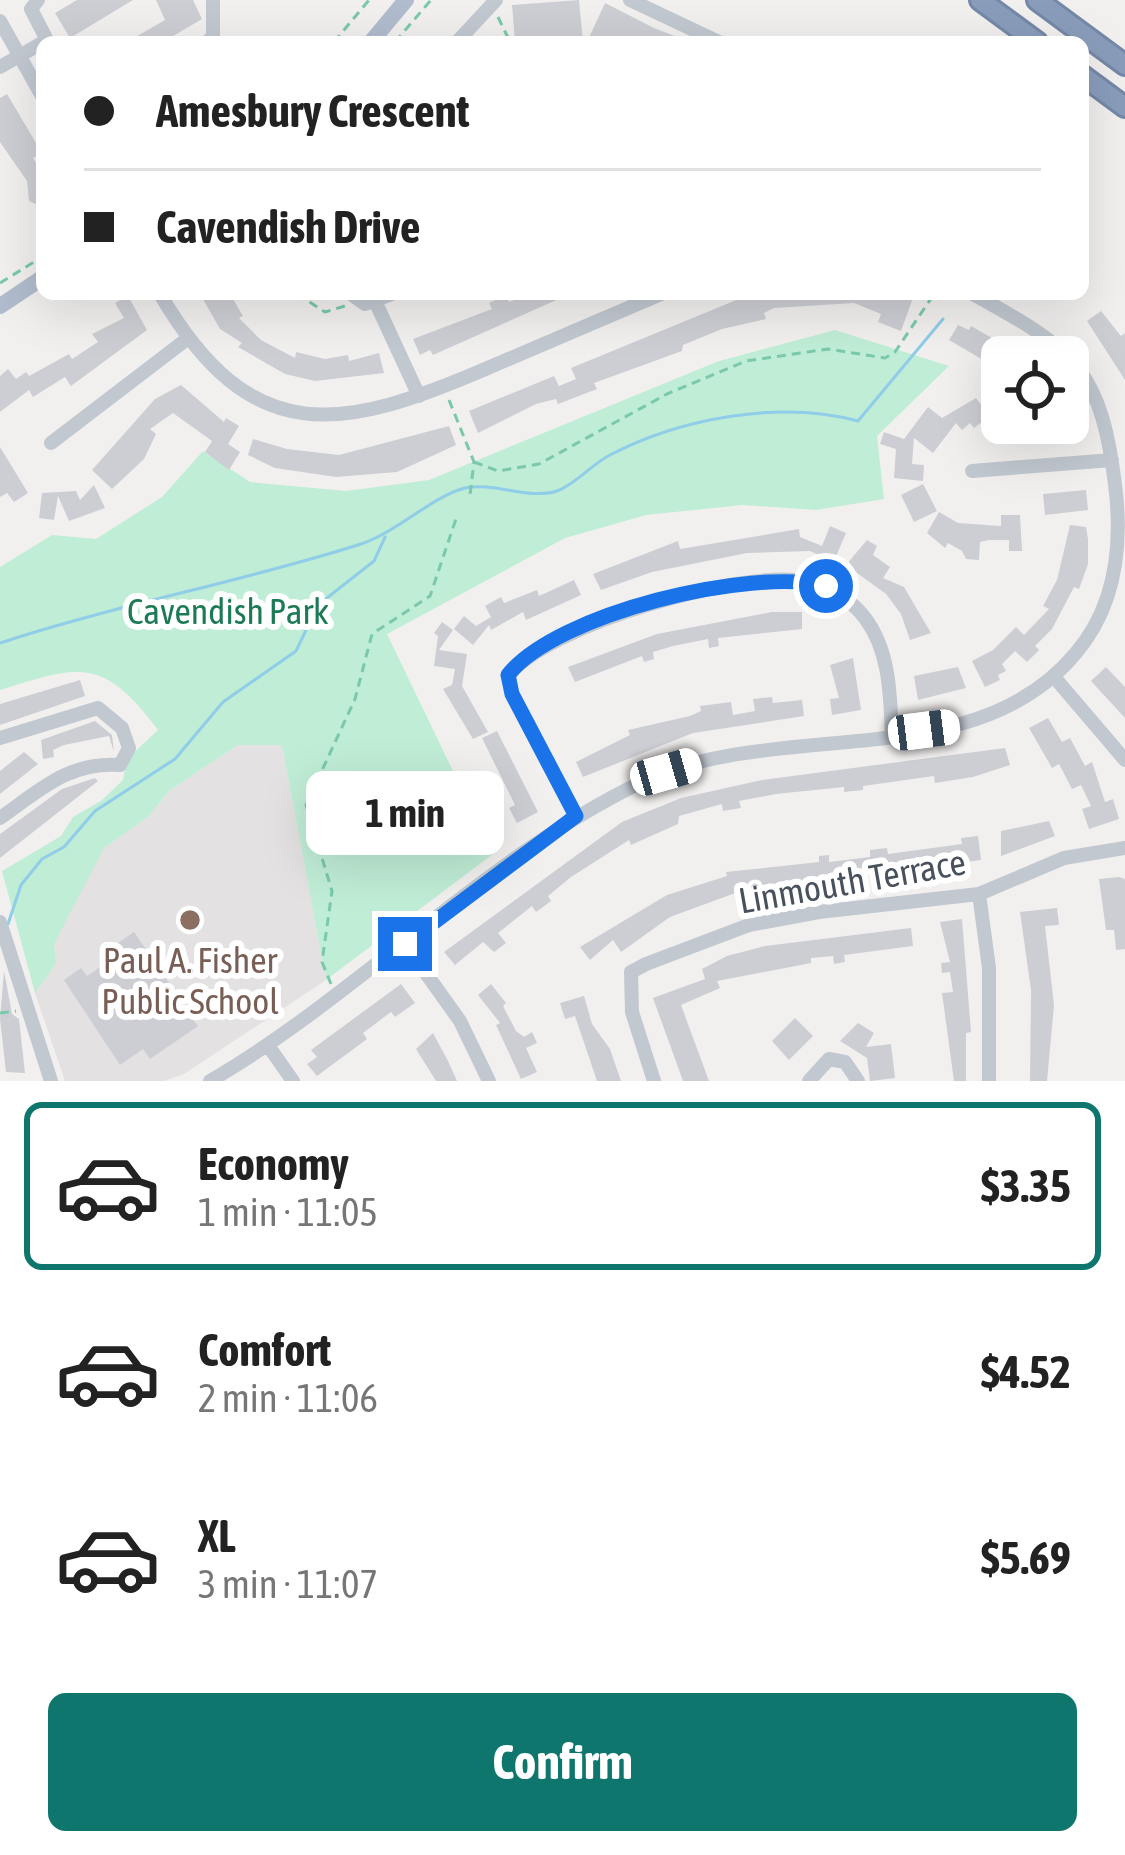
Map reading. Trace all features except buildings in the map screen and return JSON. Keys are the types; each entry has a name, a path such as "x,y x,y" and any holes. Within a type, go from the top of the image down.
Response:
{"highway":[{"path":"980,0 1029,36"},
{"path":"1036,0 1085,36"},
{"path":"1089,39 1125,65"},
{"path":"1089,80 1125,107"}],"main road":[{"path":"375,36 406,0"},
{"path":"0,306 36,282"}],"street":[{"path":"38,0 31,9 42,36"},
{"path":"213,0 213,36"},
{"path":"630,0 706,36"},
{"path":"463,36 494,2"},
{"path":"0,22 36,86"},
{"path":"0,67 36,46"},
{"path":"164,300 187,339 236,387 282,409 352,415 442,388 647,300"},
{"path":"368,300 376,301 418,396"},
{"path":"210,1081 269,1047 576,816 646,780 707,760 991,716 1054,678 1098,620 1115,569 1119,533 1105,418 1077,363 1058,344 983,300"},
{"path":"51,443 187,339"},
{"path":"972,470 1112,460"},
{"path":"576,816 512,694 508,675 521,658 620,612 752,583 799,580 826,586 865,617 879,643 892,734"},
{"path":"1054,678 1125,760"},
{"path":"0,738 98,708 122,728 129,748 120,765 88,762 67,771 0,818"},
{"name":"Linmouth Terrace","path":"654,1081 632,1012 631,972 749,926 819,912 979,894 1064,858 1125,848"},
{"path":"979,894 989,968 989,1081"},
{"path":"0,922 51,1081"},
{"path":"405,944 460,1021 489,1081"},
{"path":"269,1047 293,1081"},
{"path":"809,1081 830,1059 845,1062 857,1081"}],"path":[{"path":"339,36 369,0"},
{"path":"400,36 431,0"},
{"path":"494,2 508,36"},
{"path":"0,283 36,261"},
{"path":"306,300 325,312 349,300"},
{"path":"474,462 498,471 539,464 667,394 746,361 828,349 885,358 895,352 930,300"},
{"path":"442,388 474,462 470,495"},
{"path":"334,998 322,962 332,891 306,805 356,700 372,634 430,596 457,516"}],"shaded area":[{"name":"Paul A. Fisher Public School","path":"238,745 282,745 326,980 184,1074 164,1081 65,1081 35,993 56,964 53,944 104,848 148,817 169,791"}],"green space":[{"name":"Cavendish Park","path":"835,330 949,366 877,436 884,499 816,510 743,505 646,515 565,538 387,634 493,854 326,980 282,745 238,745 169,791 148,817 104,848 54,944 56,964 35,993 2,871 61,836 73,817 102,800 123,780 127,759 158,730 121,689 88,673 51,675 0,690 0,567 52,535 96,539 162,497 203,451 250,482 346,491 429,480 719,361"}],"waterway":[{"path":"0,643 361,544 465,488 557,491 610,455 699,422 796,412 858,421 943,319"},
{"path":"8,924 21,885 42,859 64,847 95,811 175,759 223,702 296,651 318,605 374,561 385,537"}],"place":[{"name":"Paul A. Fisher Public School","path":"190,920"}],"route":[{"path":"405,944 576,816 512,694 508,675 521,658 620,612 674,599 752,583 799,580 826,586"}]}
